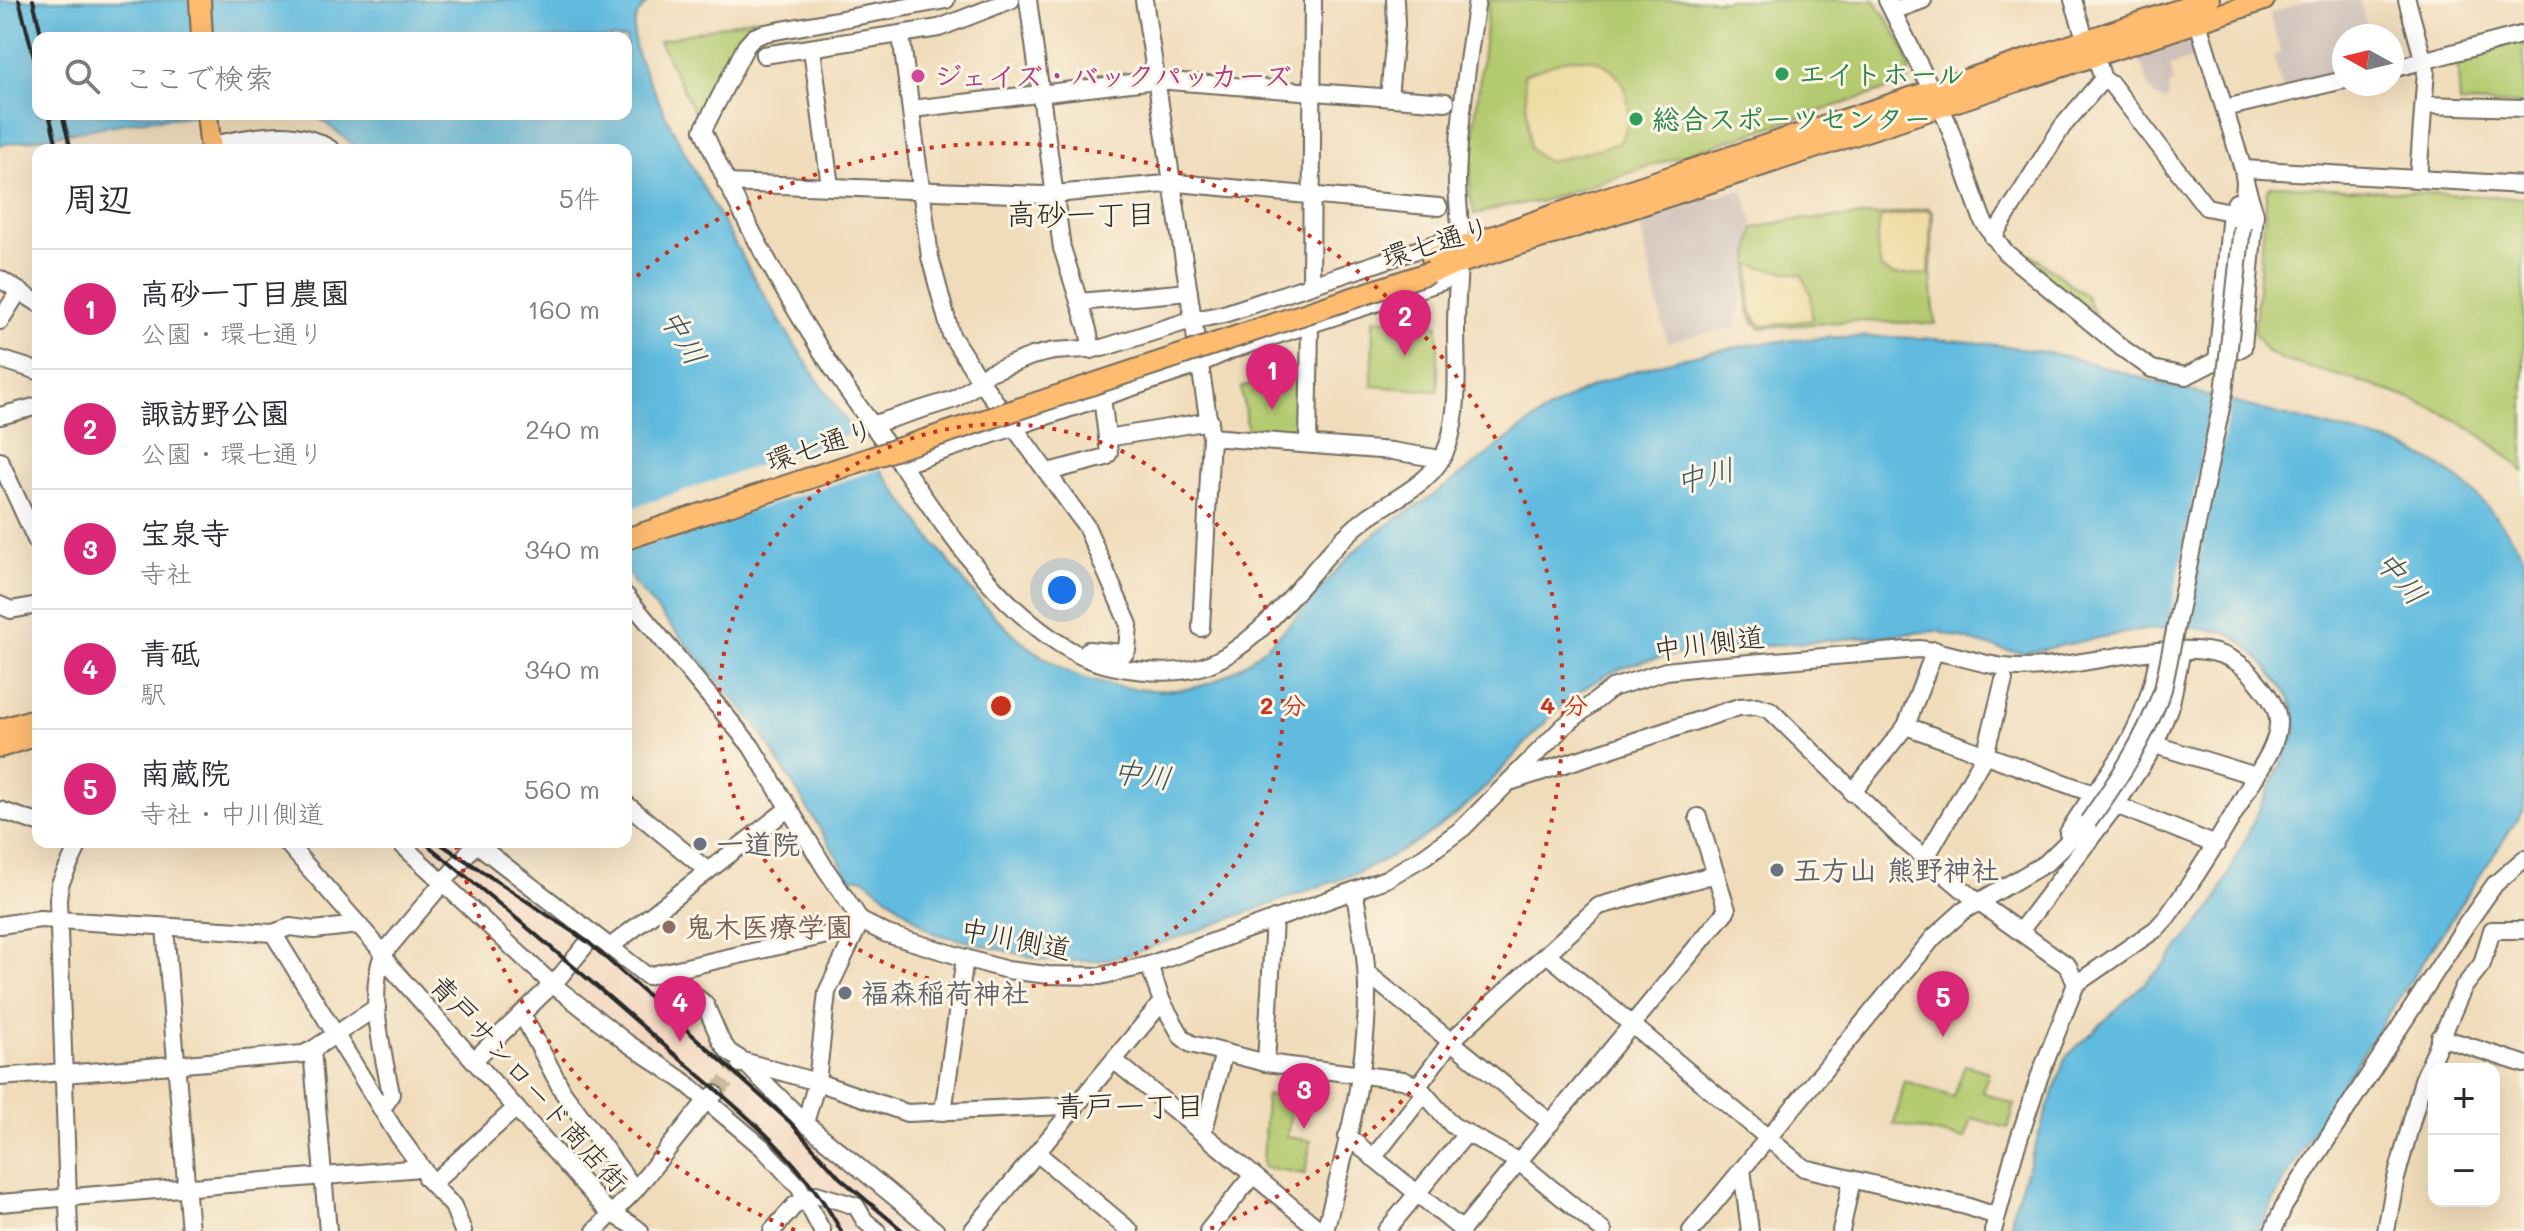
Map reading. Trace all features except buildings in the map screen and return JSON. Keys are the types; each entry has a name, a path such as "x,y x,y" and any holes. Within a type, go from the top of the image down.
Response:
{"main road":[{"path":"200,0 202,32"},
{"name":"環七通り","path":"632,537 1459,256 2090,48 2198,7 2264,0"},
{"name":"環七通り","path":"632,523 1430,266"},
{"path":"0,730 32,720"},
{"path":"0,747 32,737"}],"street":[{"path":"946,0 754,37 746,46 703,130 726,183 829,363 947,530 994,586 1039,629 1083,657 1154,671 1186,670 1213,662 1244,641 1288,601 1343,538 1369,516 1425,479 1441,459 1449,442 1453,419 1459,256 1458,161 1477,0"},
{"path":"764,55 939,28 1011,0"},
{"path":"1028,0 1062,248 1092,350"},
{"path":"1144,0 1210,429 1201,628"},
{"path":"1311,284 1313,0"},
{"path":"1389,97 1396,24 1395,0"},
{"path":"1923,0 1890,6 1936,98 1975,202 1993,237 2025,270 2152,369 2186,376 2243,347 2255,214 2198,7"},
{"path":"2073,0 2103,79 2112,85 2206,207 2213,211 2231,212"},
{"path":"2407,0 2425,61 2418,179"},
{"path":"2404,66 2524,34"},
{"path":"901,35 930,257 951,335 979,379 1086,526 1129,625 1125,653 1087,650 1083,657"},
{"path":"812,49 830,186"},
{"path":"1993,237 2062,127 2103,79"},
{"path":"912,109 1156,80 1446,102"},
{"path":"2225,108 2332,83"},
{"path":"2424,105 2524,108"},
{"path":"209,134 292,134 308,136 322,144"},
{"path":"2217,362 2231,212 2244,176"},
{"path":"2244,176 2418,179 2524,185"},
{"path":"1691,1231 1934,937 1963,911 2056,856 2088,822 2128,765 2148,728 2163,689 2224,393 2242,227 2244,176"},
{"path":"726,183 1054,195 1173,184 1439,207"},
{"path":"871,425 955,399 988,373 1032,356 1054,351 1092,350 1194,319 1224,314 1441,242 1459,256"},
{"path":"901,465 1201,364 1231,350 1444,281 1459,256"},
{"path":"0,279 32,299"},
{"path":"0,321 19,291"},
{"path":"1079,302 1189,292"},
{"path":"1308,444 1310,324"},
{"path":"0,359 32,363"},
{"path":"1048,472 1106,457 1109,453 1102,397"},
{"path":"0,416 32,408"},
{"path":"1107,438 1210,429 1441,459"},
{"path":"0,461 32,531"},
{"path":"632,603 751,746 861,921"},
{"path":"0,605 11,610 32,606"},
{"name":"中川側道","path":"861,921 887,934 1007,970 1083,977 1149,965 1386,879 1463,828 1592,702 1612,688 1637,679 1666,671 1702,667 1919,649 2015,668 2140,651 2213,652 2235,660 2249,670 2274,705 2279,725 2272,745 2216,845 2175,906 2156,929 2076,984"},
{"path":"1852,793 1906,726 1935,650"},
{"path":"2021,930 2116,805 2155,745 2171,703 2182,650"},
{"path":"2056,856 2072,825 2127,746 2156,676 2159,651"},
{"path":"1925,859 1985,755 2004,680"},
{"path":"1511,782 1739,707 1757,706 1770,710 1852,793 1925,859 1978,902 2068,966 2076,984 2040,1075 1995,1224 1966,1206 1804,1168 1547,954"},
{"path":"1906,726 2094,794"},
{"path":"2155,745 2256,776"},
{"path":"2116,805 2216,845"},
{"path":"610,947 789,808"},
{"path":"632,809 708,871"},
{"path":"0,810 32,821"},
{"path":"1347,1136 1462,1231 1727,910 1698,817"},
{"path":"69,1231 58,920 60,884 77,848"},
{"name":"青戸サンロード商店街","path":"291,848 612,1216 626,1219 640,1231"},
{"path":"406,848 552,984 626,1042 712,1096 799,1187 822,1231"},
{"path":"381,1106 391,1094 377,1007 376,975 384,957 472,848"},
{"path":"482,848 647,976 849,930 861,921"},
{"path":"2273,1231 2284,1206 2483,901 2503,876 2524,859"},
{"path":"1373,1158 1451,1041 1599,906 1716,874"},
{"path":"1115,1061 1323,1231 1361,1075 1367,1026 1367,973 1354,891"},
{"path":"0,925 32,919 273,933 290,927 314,930 359,925"},
{"path":"1266,1063 1274,919"},
{"path":"805,1123 817,1082 827,992 861,921"},
{"path":"165,927 190,1231"},
{"path":"2386,1231 2395,1182 2423,1080 2440,1037 2463,988 2482,964 2492,930 2524,930"},
{"path":"273,933 416,1168 453,1206 463,1231"},
{"path":"474,1060 552,984 594,935"},
{"path":"943,1112 965,958"},
{"path":"1149,965 1162,1002 1182,1037 1191,1044 1266,1063 1403,1080 1421,1090 1452,1125 1519,1162 1603,1231"},
{"path":"664,972 705,1004 729,1052 873,1186 936,1231"},
{"path":"1367,973 1551,1123"},
{"path":"972,1231 1162,1002"},
{"path":"0,1077 303,1054 377,1007"},
{"path":"522,1014 563,1092 635,1190"},
{"path":"2440,1037 2524,1064"},
{"path":"312,1050 328,1231"},
{"path":"1203,1134 1224,1052"},
{"path":"741,1062 817,1082 903,1112 1063,1106 1074,1110"},
{"path":"595,1231 635,1190 712,1096"},
{"path":"433,1183 516,1108"},
{"path":"1386,1231 1467,1133"},
{"path":"1037,1153 1130,1231"},
{"path":"0,1203 416,1168"},
{"path":"1742,1169 1750,1231"},
{"path":"1208,1231 1253,1175"},
{"path":"1841,1231 1852,1179"},
{"path":"858,1205 873,1186"},
{"path":"772,1231 804,1198 816,1194 858,1205"},
{"path":"858,1205 865,1221 877,1231"}],"shaded area":[{"path":"2310,0 2359,0 2366,24 2332,24 2332,77 2283,89 2273,56 2281,53 2269,14"},
{"path":"2186,40 2193,42 2198,57 2170,66 2174,83 2170,84 2167,101 2156,98 2150,90 2139,56"},
{"path":"1742,189 1753,222 1736,327 1667,342 1639,221"},
{"path":"415,848 472,848 584,934 713,1041 910,1220 901,1231 832,1231 796,1169 770,1138 696,1074 637,1038 564,981"},
{"path":"1257,1191 1304,1231 1220,1231"}],"green space":[{"name":"総合スポーツセンター","path":"1489,0 1875,0 1904,51 1909,73 1907,83 1539,202 1505,206 1475,215 1470,195 1471,155"},
{"path":"755,18 699,122 659,41"},
{"path":"2524,39 2524,105 2460,103 2457,57"},
{"path":"2272,185 2524,198 2524,472 2470,428 2441,412 2381,389 2283,360 2266,351 2254,333 2267,189"},
{"path":"1928,208 1933,212 1931,272 1935,324 1854,321 1760,328 1753,320 1747,281 1754,228 1790,220 1883,215"},
{"path":"2031,254 2086,296 2094,317 2028,262"},
{"path":"1373,319 1438,325 1438,391 1372,386"},
{"path":"1301,368 1300,435 1248,433 1241,387"},
{"path":"1965,1065 1989,1072 1982,1092 2015,1104 2008,1128 1972,1118 1965,1139 1894,1124 1905,1081 1953,1097"},
{"path":"1266,1095 1293,1098 1287,1136 1311,1141 1305,1174 1263,1167"}],"sand":[{"path":"1571,58 1597,61 1616,75 1627,96 1628,120 1619,143 1549,162 1530,149 1524,74"},
{"path":"1927,210 1931,213 1929,274 1894,275 1881,269 1877,247 1880,218"},
{"path":"1751,265 1802,275 1811,295 1812,320 1762,326 1751,307"}],"water":[{"name":"中川","path":"0,0 650,0 634,25 640,62 714,207 770,305 848,424 943,555 977,597 1015,636 1074,674 1130,688 1188,689 1227,675 1275,639 1344,562 1375,533 1439,491 1543,414 1611,379 1716,351 1823,338 1930,339 2067,357 2392,443 2433,462 2484,503 2524,556 2524,809 2331,1101 2281,1186 2259,1231 2010,1231 2014,1207 2065,1058 2167,962 2214,905 2296,732 2293,707 2282,687 2238,639 2202,629 2151,629 2025,653 1936,631 1685,653 1633,664 1603,677 1565,703 1456,814 1385,860 1132,954 1097,961 1048,961 933,933 864,878 850,878 758,727 632,580 632,144 352,144 322,120 632,120 632,32 32,32 32,120 143,120 0,145"}],"pier":[{"path":"2214,392 2232,396 2184,633 2167,632"},
{"path":"857,432 883,468 632,550 632,508"}],"tunnel":[{"path":"716,1093 740,1064"}],"railway":[{"path":"19,0 32,50"},
{"path":"33,0 41,32"},
{"path":"50,120 56,144"},
{"path":"64,120 70,144"},
{"path":"431,848 762,1131 806,1178 841,1231"},
{"path":"447,848 588,942 790,1122 840,1178 903,1231"}],"place":[{"name":"エイトホール","path":"1782,74"},
{"name":"ジェイズ・バックパッカーズ","path":"918,76"},
{"name":"総合スポーツセンター","path":"1636,119"},
{"name":"諏訪野公園","path":"1405,356"},
{"name":"高砂一丁目農園","path":"1272,410"},
{"name":"一道院","path":"700,844"},
{"name":"五方山 熊野神社","path":"1777,870"},
{"name":"鬼木医療学園","path":"669,927"},
{"name":"福森稲荷神社","path":"845,993"},
{"name":"南蔵院","path":"1943,1037"},
{"name":"青砥","path":"680,1042"},
{"name":"宝泉寺","path":"1304,1129"}],"district":[{"name":"高砂一丁目","path":"1081,215"},
{"name":"青戸一丁目","path":"1130,1107"}]}
